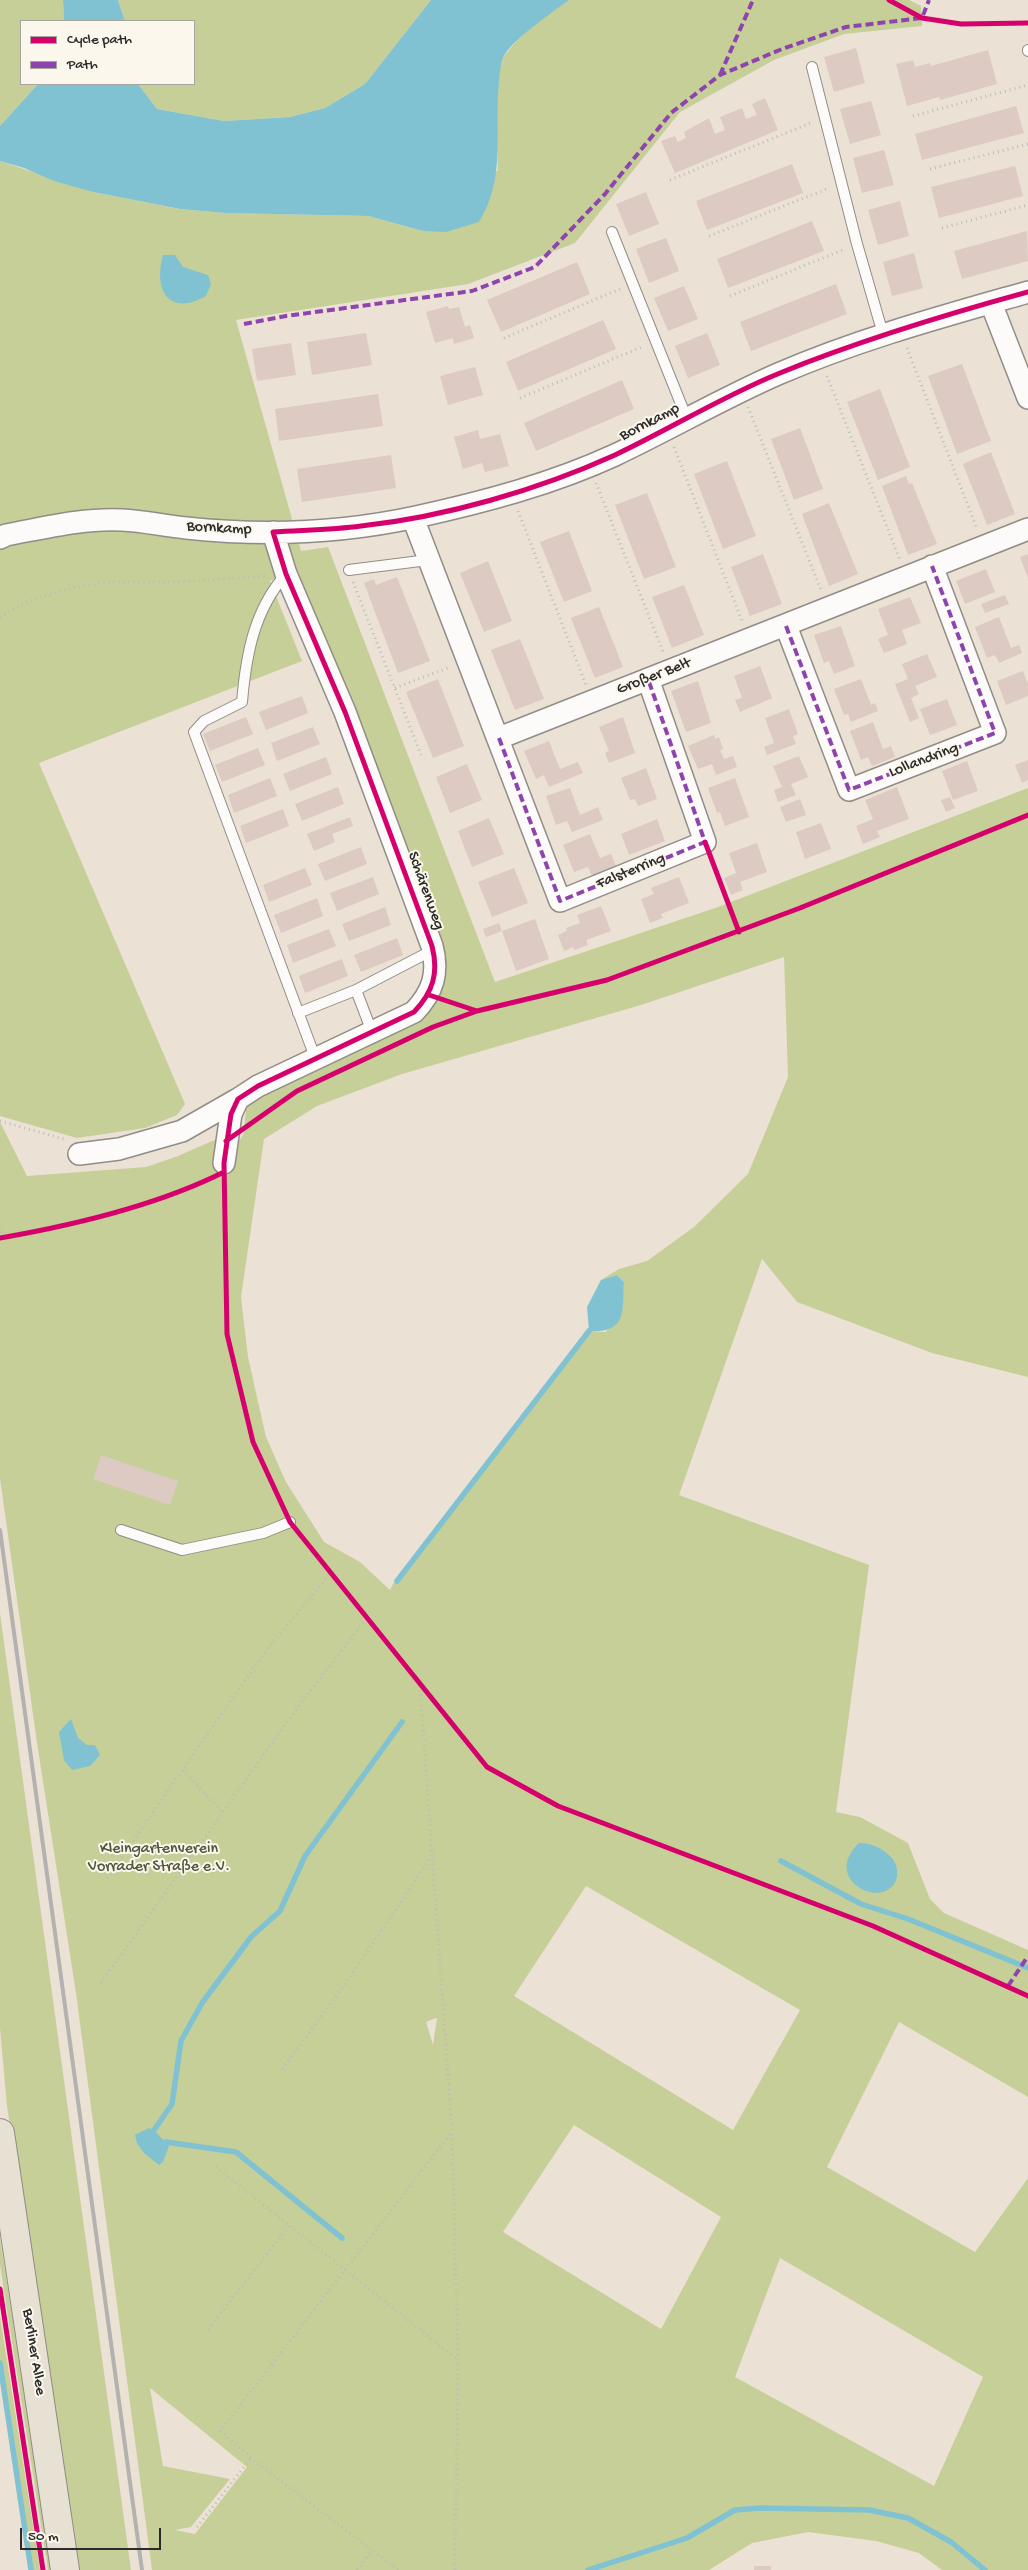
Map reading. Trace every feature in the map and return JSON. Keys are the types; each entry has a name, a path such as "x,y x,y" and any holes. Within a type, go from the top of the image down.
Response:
{"main road":[{"name":"Berliner Allee","path":"0,2133 65,2570"}],"street":[{"name":"Bornkamp","path":"0,538 6,535 75,522 122,520 188,529 273,532 360,526 413,518 491,500 556,478 614,455 778,374 883,334 1028,292"},
{"path":"991,303 1028,398"},
{"path":"413,518 499,738"},
{"name":"Großer Belt","path":"499,738 1028,529"},
{"name":"Schärenweg","path":"79,1154 118,1149 182,1131 258,1086 406,1016 429,995 436,973 433,950 345,712 286,574 273,532"},
{"name":"Lollandring","path":"786,626 849,790 996,732 932,566"},
{"name":"Falsterring","path":"499,738 560,901 705,842 648,679"},
{"path":"224,1163 231,1114 238,1099"}],"lane":[{"path":"812,68 857,244 883,334"},
{"path":"612,232 687,418"},
{"path":"349,570 428,560"},
{"path":"286,574 264,604 252,639 245,669 242,702 204,721 194,732 316,1060"},
{"path":"298,1013 356,990 433,950"},
{"path":"356,990 372,1032"},
{"path":"120,1530 182,1550 263,1533 290,1522"}],"path":[{"path":"914,116 1028,85"},
{"path":"670,180 824,117"},
{"path":"930,169 1028,144"},
{"path":"709,236 842,183"},
{"path":"942,228 1028,205"},
{"path":"730,296 857,244"},
{"path":"504,338 632,284"},
{"path":"903,340 984,546"},
{"path":"520,398 656,341"},
{"path":"824,368 906,576"},
{"path":"746,402 829,609"},
{"path":"672,440 750,640"},
{"path":"602,496 670,670"},
{"path":"516,506 592,701"},
{"path":"349,570 421,755"},
{"path":"0,617 31,600 76,587 110,582 214,580 286,574"},
{"path":"395,688 468,660"},
{"path":"0,1121 72,1141 79,1154"},
{"path":"0,1228 1,1238 11,1236"},
{"path":"107,1878 267,1649 330,1574"},
{"path":"101,1983 300,1704 368,1617"},
{"path":"420,1685 452,2131 458,2359 455,2570"},
{"path":"183,1769 223,1813"},
{"path":"282,2069 353,1972 433,1854"},
{"path":"398,2570 251,2458 220,2431 452,2131"},
{"path":"216,2166 458,2359"},
{"path":"208,2329 289,2226"},
{"path":"197,2527 251,2458"},
{"path":"356,2570 372,2550"}],"green space":[{"path":"0,0 63,0 64,20 20,20 20,85 37,85 0,126"},
{"path":"118,0 431,0 365,84 325,108 290,117 224,121 157,109 139,85 195,85 195,20 125,20"},
{"name":"Kleingartenverein Vorrader Straße e.V.","path":"569,0 909,0 921,6 922,26 844,34 774,60 680,112 575,243 468,284 236,320 301,551 328,547 495,982 718,907 1028,788 1028,1377 932,1353 797,1302 762,1259 679,1495 869,1565 836,1812 860,1817 908,1843 930,1899 944,1913 1028,1950 1028,2097 899,2022 827,2167 975,2252 1028,2178 1028,2570 942,2570 919,2553 876,2541 808,2532 752,2543 709,2570 152,2570 76,1993 37,1743 0,1478 0,1122 27,1176 146,1167 178,1156 219,1138 230,1156 244,1133 246,1109 257,1095 437,998 444,980 445,963 286,574 270,581 302,661 39,763 185,1104 177,1115 145,1128 77,1138 0,1116 0,161 93,192 179,209 225,213 368,216 423,231 498,170 497,128 501,64 505,55 519,39 535,24","holes":["784,957 788,1077 748,1174 694,1227 647,1261 619,1269 601,1280 617,1275 624,1282 623,1292 606,1332 589,1331 395,1580 390,1590 360,1562 324,1542 286,1482 266,1437 248,1357 241,1297 264,1139 317,1106 402,1074 641,1005","586,1886 800,2010 733,2130 514,1996","437,2018 433,2045 426,2022","574,2125 721,2217 661,2329 503,2232","780,2258 983,2377 934,2486 735,2377","150,2388 247,2467 195,2534 175,2530 191,2527 230,2479 163,2466"]},
{"path":"0,1613 131,2570 78,2570 7,2106 0,2028"},
{"path":"0,2238 52,2570 48,2570 0,2265"},
{"path":"0,2316 40,2570 29,2570 0,2380"}],"water":[{"path":"63,0 118,0 125,20 64,20"},
{"path":"431,0 569,0 523,35 507,51 503,58 498,96 497,161 487,207 479,222 446,232 423,231 368,216 225,213 180,209 93,192 54,181 24,168 0,161 0,126 37,85 139,85 157,109 224,121 290,117 325,108 365,84"},
{"path":"163,255 175,255 183,267 208,275 211,284 206,296 193,302 182,304 173,302 167,297 162,289 160,280"},
{"path":"617,1275 624,1282 622,1311 617,1324 602,1331 589,1331 587,1307 601,1280"},
{"path":"71,1719 78,1738 87,1745 95,1745 100,1755 90,1766 72,1770 64,1760 59,1732"},
{"path":"859,1843 876,1846 894,1860 897,1877 891,1887 882,1892 870,1892 860,1888 851,1880 847,1869 849,1857"},
{"path":"149,2128 156,2132 169,2146 163,2162 159,2165 144,2153 137,2143 135,2135"}],"building":[{"path":"856,48 865,83 834,92 824,57"},
{"path":"988,50 997,84 940,100 939,97 907,106 896,64 913,60 915,67 930,63 931,66"},
{"path":"765,98 778,130 675,173 661,141 675,136 678,142 686,138 684,132 709,118 715,134 725,130 720,117 742,108 746,119 757,115 752,104"},
{"path":"871,101 881,135 850,144 840,109"},
{"path":"1016,106 1024,133 922,160 915,134"},
{"path":"884,150 894,185 862,193 853,158"},
{"path":"792,164 803,193 707,230 696,201"},
{"path":"1015,166 1023,196 939,218 931,187"},
{"path":"646,192 659,224 629,236 616,204"},
{"path":"900,201 909,236 878,245 868,210"},
{"path":"812,221 824,251 728,288 717,259"},
{"path":"1027,231 1028,261 962,279 954,251"},
{"path":"666,238 679,271 649,283 636,249"},
{"path":"914,253 923,288 892,296 883,262"},
{"path":"577,262 590,294 501,332 487,300"},
{"path":"836,284 847,314 751,351 740,322"},
{"path":"684,286 698,319 668,331 654,298"},
{"path":"448,306 449,309 459,307 465,327 470,325 474,338 454,344 453,338 435,343 426,312"},
{"path":"603,320 616,349 518,391 506,362"},
{"path":"366,333 372,365 312,375 307,342"},
{"path":"707,333 720,365 688,378 675,346"},
{"path":"291,343 296,375 257,381 252,349"},
{"path":"962,364 991,441 957,454 928,376"},
{"path":"475,367 483,395 448,405 440,376"},
{"path":"622,380 634,409 536,451 524,423"},
{"path":"880,389 910,467 878,480 847,402"},
{"path":"378,394 383,426 279,441 275,409"},
{"path":"800,428 823,489 794,500 771,439"},
{"path":"478,430 480,439 500,434 509,466 485,472 482,463 463,469 454,437"},
{"path":"991,452 1015,514 987,525 963,464"},
{"path":"391,455 396,488 302,502 297,469"},
{"path":"727,461 756,536 723,549 694,474"},
{"path":"906,476 909,484 912,483 937,544 908,555 882,486"},
{"path":"647,493 676,567 644,579 615,505"},
{"path":"829,503 858,574 829,586 802,514"},
{"path":"569,531 592,591 564,602 540,542"},
{"path":"763,554 782,604 750,616 731,567"},
{"path":"1028,554 1028,578 1020,557"},
{"path":"488,561 512,621 484,632 460,573"},
{"path":"986,569 995,592 965,604 956,581"},
{"path":"397,577 430,661 398,673 364,583 374,579 376,585"},
{"path":"684,585 704,635 672,648 652,597"},
{"path":"1005,595 1009,604 985,613 981,604"},
{"path":"910,597 921,623 902,630 907,644 884,653 878,639 888,635 878,609"},
{"path":"599,607 623,667 595,678 571,618"},
{"path":"999,617 1011,648 1019,645 1022,653 999,663 995,655 987,658 975,627"},
{"path":"841,626 855,666 834,674 829,661 824,663 814,635"},
{"path":"520,639 544,699 515,710 491,650"},
{"path":"927,654 937,677 915,686 919,694 911,698 919,718 910,722 895,684 908,679 902,664"},
{"path":"760,666 772,698 740,712 735,700 742,698 734,676"},
{"path":"1023,671 1028,684 1028,696 1006,705 997,681"},
{"path":"438,679 464,746 433,758 406,692"},
{"path":"861,679 871,705 875,703 878,711 851,722 848,714 844,715 834,689"},
{"path":"698,681 711,723 686,732 671,691"},
{"path":"302,696 308,713 266,730 259,712"},
{"path":"947,699 957,725 930,735 920,709"},
{"path":"789,709 798,734 793,736 796,744 767,755 764,747 774,743 765,718"},
{"path":"246,717 253,734 210,751 203,734"},
{"path":"623,717 635,753 609,763 605,753 609,751 599,727"},
{"path":"873,722 883,749 891,746 895,757 872,766 868,757 861,760 850,731"},
{"path":"313,727 320,744 277,761 271,743"},
{"path":"714,735 715,739 719,737 723,749 720,750 724,759 733,756 737,767 716,775 712,764 698,769 688,746"},
{"path":"549,741 560,769 578,762 583,773 549,787 544,775 536,779 524,751"},
{"path":"258,748 265,765 222,782 215,765"},
{"path":"799,756 808,777 791,784 796,795 778,802 774,790 782,787 773,766"},
{"path":"326,757 332,774 290,791 283,774"},
{"path":"1028,760 1028,780 1022,783 1015,765"},
{"path":"967,761 978,791 953,800 942,771"},
{"path":"467,764 482,800 450,813 436,777"},
{"path":"646,768 657,799 638,806 635,799 630,800 621,778"},
{"path":"270,778 277,796 234,813 228,795"},
{"path":"735,778 749,817 725,826 720,812 717,813 708,788"},
{"path":"338,787 344,804 302,821 295,804"},
{"path":"897,787 909,819 877,831 880,837 863,844 856,826 873,819 865,800"},
{"path":"570,788 580,815 598,807 603,820 572,832 567,821 556,825 546,796"},
{"path":"950,797 955,808 946,812 941,800"},
{"path":"800,799 806,815 786,822 780,807"},
{"path":"283,809 289,826 246,843 240,826"},
{"path":"350,817 353,826 332,834 335,842 314,851 307,834"},
{"path":"489,818 504,854 472,867 458,831"},
{"path":"657,819 665,841 629,855 621,834"},
{"path":"821,823 831,849 805,859 796,832"},
{"path":"590,834 600,858 611,854 616,866 592,876 588,867 574,872 563,845"},
{"path":"757,843 767,872 740,882 743,890 731,895 724,878 736,873 729,853"},
{"path":"361,847 367,864 325,881 318,864"},
{"path":"305,868 312,885 269,902 263,885"},
{"path":"514,868 528,903 492,917 478,882"},
{"path":"373,877 379,894 337,911 330,893"},
{"path":"679,877 689,903 661,914 663,918 650,923 641,899 654,894 651,888"},
{"path":"317,898 323,916 281,933 274,915"},
{"path":"601,906 611,931 586,940 588,945 574,950 573,947 564,951 558,935 567,931 566,928 580,923 577,915"},
{"path":"385,907 391,925 349,941 342,924"},
{"path":"535,919 549,959 516,971 502,931"},
{"path":"499,923 502,931 486,937 483,929"},
{"path":"329,929 336,946 293,963 287,945"},
{"path":"397,938 403,955 361,972 354,955"},
{"path":"342,959 348,976 305,993 299,976"},
{"path":"101,1455 178,1481 170,1505 93,1479"},
{"path":"754,2566 771,2566 771,2570 754,2570"}],"waterway":[{"path":"397,1581 589,1331"},
{"path":"154,2130 172,2104 181,2041 202,2003 251,1937 280,1911 305,1856 402,1722"},
{"path":"781,1861 861,1904 908,1919 1028,1968"},
{"path":"166,2142 236,2152 342,2238"},
{"path":"0,2363 31,2570"},
{"path":"588,2570 687,2538 735,2510 760,2508 869,2510 908,2518 951,2542 985,2570"}],"railway":[{"path":"0,1530 142,2570"}],"marked path":[{"path":"720,75 753,0"},
{"path":"244,324 286,316 472,291 535,267 605,194 671,113 720,75 782,49 846,27 922,18 929,0"},
{"path":"786,626 849,790 995,733 932,566"},
{"path":"499,738 560,901 705,842 648,679"},
{"path":"1008,1986 1028,1956"}],"cycle path":[{"path":"889,0 922,18 961,24 1028,23"},
{"path":"1028,292 903,329 810,361 738,392 615,455 555,480 458,509 393,522 273,532 286,574 345,712 432,946 435,965 433,982 430,989 421,1005 414,1012 258,1086 238,1099 231,1114 224,1163 227,1334 253,1442 290,1522 487,1767 558,1806 873,1926 1028,1996"},
{"path":"429,995 477,1011 607,980 800,908 1028,815"},
{"path":"705,842 739,932"},
{"path":"226,1141 297,1091 433,1027 477,1011"},
{"path":"0,1238 115,1213 171,1195 224,1172"},
{"path":"0,2289 43,2570"}]}
